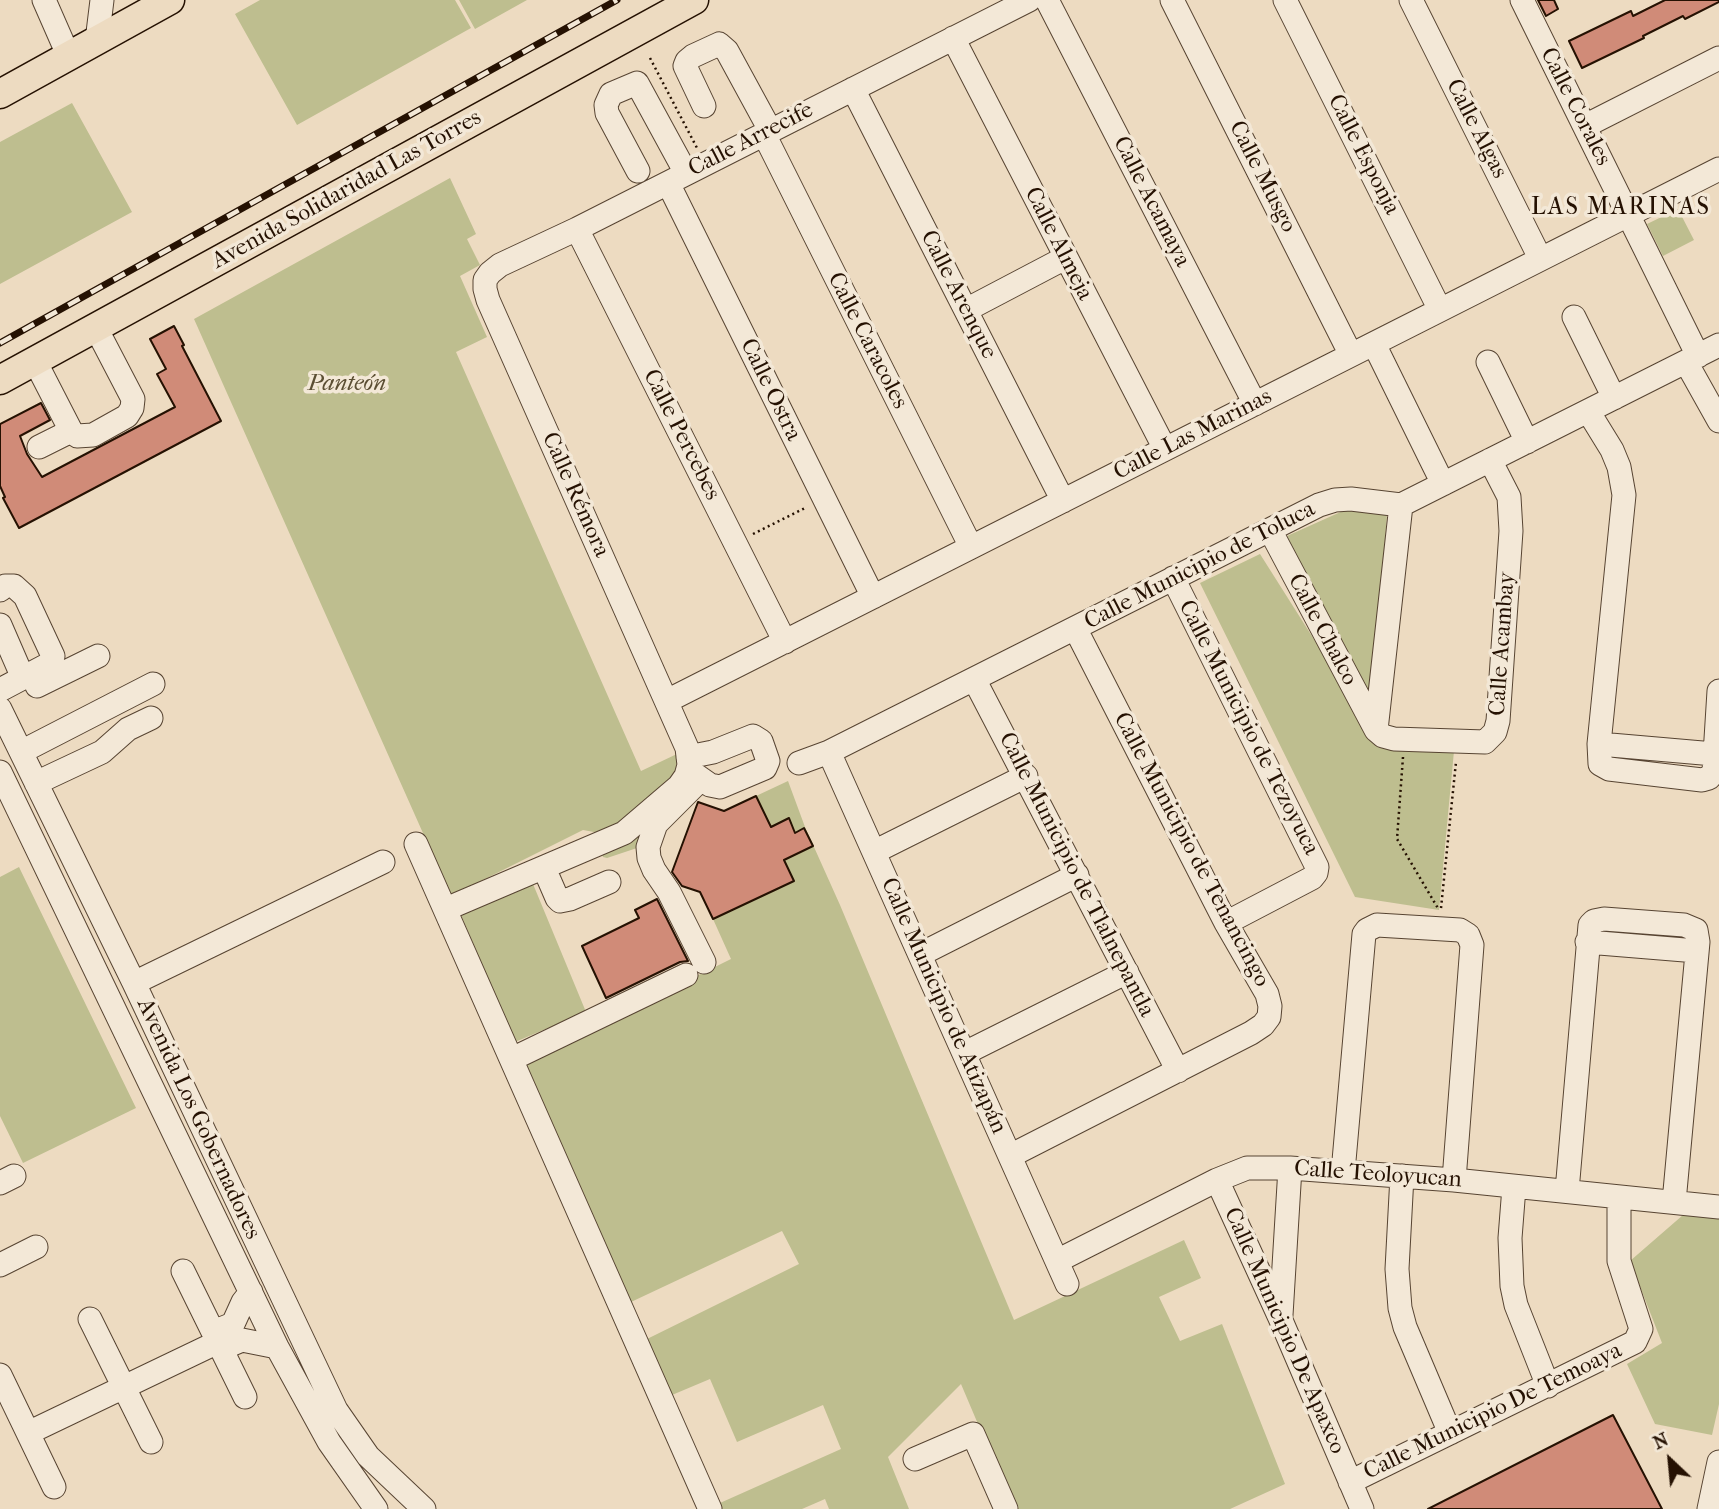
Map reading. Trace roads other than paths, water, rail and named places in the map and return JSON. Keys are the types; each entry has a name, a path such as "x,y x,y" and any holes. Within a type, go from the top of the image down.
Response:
{"main road":[{"path":"0,94 170,0"},
{"name":"Avenida Solidaridad Las Torres","path":"0,380 694,0"}],"street":[{"path":"44,0 69,57"},
{"path":"97,41 102,0"},
{"name":"Calle Arrecife","path":"485,289 485,280 490,272 500,265 577,229 1029,0"},
{"name":"Calle Acamaya","path":"1047,0 1255,404"},
{"name":"Calle Musgo","path":"1172,0 1351,355"},
{"name":"Calle Esponja","path":"1285,0 1440,310"},
{"name":"Calle Algas","path":"1411,0 1540,258"},
{"name":"Calle Corales","path":"1522,0 1629,213 1719,421"},
{"name":"Calle Almeja","path":"953,38 1165,449"},
{"name":"Calle Caracoles","path":"704,106 685,66 693,56 719,44 727,51 971,547"},
{"path":"1585,126 1719,58"},
{"name":"Calle Ostra","path":"638,171 607,113 606,105 611,94 637,83 686,173 824,498 873,597"},
{"name":"Calle Arenque","path":"853,89 1063,501"},
{"name":"Calle Las Marinas","path":"667,701 1719,169"},
{"name":"Calle Percebes","path":"577,229 785,642"},
{"path":"966,310 1065,258"},
{"name":"Calle Rémora","path":"485,289 667,701 687,748 692,769"},
{"path":"1574,317 1614,398"},
{"path":"35,361 71,431 77,436 93,435 127,416 133,399 96,328"},
{"path":"1374,344 1443,484"},
{"path":"1376,730 1401,505 1719,345"},
{"path":"1488,362 1527,442"},
{"path":"1588,411 1612,450 1619,467 1624,495 1598,758 1605,769 1702,780 1712,775 1719,691"},
{"path":"39,447 71,431"},
{"name":"Calle Acambay","path":"1376,730 1383,736 1405,740 1458,742 1485,742 1495,732 1498,721 1511,511 1503,484 1490,460"},
{"name":"Calle Municipio de Toluca","path":"799,763 829,752 1319,505 1351,499 1401,505"},
{"name":"Calle Chalco","path":"1270,530 1376,730"},
{"name":"Calle Municipio de Tezoyuca","path":"1173,578 1314,858 1316,873 1312,878 1226,923"},
{"path":"0,590 5,586 14,586 25,596 53,656 51,663 0,690"},
{"path":"0,625 23,678"},
{"name":"Calle Municipio de Tenancingo","path":"1075,628 1226,923 1267,994 1270,1006 1269,1017 1263,1025 1178,1071"},
{"path":"0,707 98,656"},
{"name":"Calle Municipio de Tlalnepantla","path":"974,679 1178,1071"},
{"path":"21,752 153,684"},
{"name":"Avenida Los Gobernadores","path":"0,707 336,1410 368,1456 424,1509"},
{"path":"36,783 102,752 128,729 151,718"},
{"name":"Calle Municipio de Atizapán","path":"829,752 1067,1284"},
{"path":"446,909 632,828 679,786 692,769"},
{"path":"512,1059 695,968 668,892 654,870 648,847 656,824 692,769"},
{"name":"Avenida Los Gobernadores","path":"0,772 277,1347 329,1442 376,1509"},
{"path":"874,852 1026,776"},
{"path":"416,844 710,1509"},
{"path":"134,983 383,862"},
{"path":"544,868 560,901 609,882"},
{"path":"920,954 1077,875"},
{"path":"1567,1191 1590,925 1601,919 1684,925 1696,930 1698,936 1674,1202"},
{"path":"1343,1172 1364,934 1377,925 1460,930 1468,934 1472,945 1454,1180"},
{"path":"965,1053 1127,972"},
{"path":"1010,1156 1178,1071"},
{"path":"173,1129 197,1117"},
{"name":"Calle Teoloyucan","path":"1057,1261 1217,1180 1247,1168 1290,1168 1454,1180 1719,1207"},
{"path":"1280,1318 1290,1168"},
{"path":"1402,1176 1397,1269 1400,1308 1405,1327 1450,1433"},
{"name":"Calle Municipio De Apaxco","path":"1217,1180 1362,1509"},
{"path":"1514,1187 1510,1238 1512,1286 1516,1305 1548,1386"},
{"name":"Calle Municipio De Temoaya","path":"1350,1482 1635,1342 1641,1329 1619,1261 1619,1197"},
{"path":"0,1265 36,1247"},
{"path":"183,1271 226,1338 245,1397"},
{"path":"226,1338 243,1302 251,1292"},
{"path":"90,1319 151,1441"},
{"path":"28,1433 226,1338 277,1347"},
{"path":"0,1375 54,1488"},
{"path":"915,1459 973,1434 1006,1509"},
{"path":"1709,1509 1719,1462"}],"railway":[{"path":"0,343 617,0"}],"district":[{"name":"LAS MARINAS","path":"1621,208"}],"park label":[{"name":"Panteón","path":"347,384"}]}
